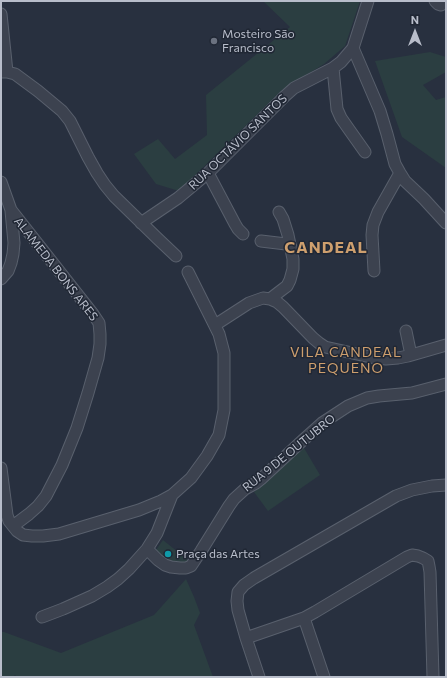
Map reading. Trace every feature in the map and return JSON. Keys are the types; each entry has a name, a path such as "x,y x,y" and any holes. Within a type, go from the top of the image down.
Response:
{"street":[{"path":"368,1 354,48 380,111 395,164 405,181 446,223"},
{"path":"435,1 441,5 446,2"},
{"path":"1,14 4,72 15,74 27,82 62,111 70,121 88,157 105,185 114,196 176,256"},
{"name":"RUA OCTÁVIO SANTOS","path":"141,223 178,198 208,173 294,88 333,68 354,48"},
{"path":"333,68 337,109 341,118 365,152"},
{"path":"208,173 234,224 243,234"},
{"path":"374,271 372,235 373,225 378,212 400,173"},
{"name":"ALAMEDA BONS ARES","path":"1,182 11,210 93,314 98,323 100,334 98,358 88,393 77,428 62,466 46,496 38,506 13,526"},
{"path":"1,280 8,271 13,254 14,243 11,210"},
{"path":"270,299 287,286 293,270 291,247 285,225 279,212"},
{"path":"262,241 286,244 291,247"},
{"path":"1,468 9,521 17,531 23,535 32,536 59,534 139,510 172,495 191,478 214,444 219,435 222,424 224,410 224,352 215,325 188,272"},
{"path":"215,325 249,303 263,298 277,302 313,338 326,347 375,358 398,358 446,345"},
{"path":"406,331 411,355"},
{"name":"RUA 9 DE OUTUBRO","path":"147,549 165,565 180,568 191,566 234,499 245,488 262,479 302,440 322,423 348,406 367,398 412,393 446,384"},
{"path":"259,677 238,610 238,592 244,585 396,496 412,490 446,485"},
{"path":"42,617 78,602 107,587 129,569 147,549 157,533 172,495"},
{"path":"246,638 304,618 327,606 407,557 412,555 418,556 428,561 430,566 433,677"},
{"path":"304,618 324,677"}],"shaded area":[{"path":"263,1 360,1 345,46 324,64 282,90 179,191 156,184 134,154 158,139 175,159 207,135 206,95 290,27"},
{"path":"430,52 446,57 446,72 423,85 436,100 446,97 446,168 402,137 375,61"},
{"path":"304,448 320,475 268,511 254,492"},
{"path":"163,540 189,561 182,566 168,561 156,550"},
{"path":"186,579 200,613 194,625 213,677 17,677 15,675 13,677 1,677 1,632 61,653 154,615"}],"place":[{"name":"Mosteiro São Francisco","path":"214,41"},
{"name":"Praça das Artes","path":"168,554"}],"district":[{"name":"CANDEAL","path":"326,248"},
{"name":"VILA CANDEAL PEQUENO","path":"346,360"}]}
